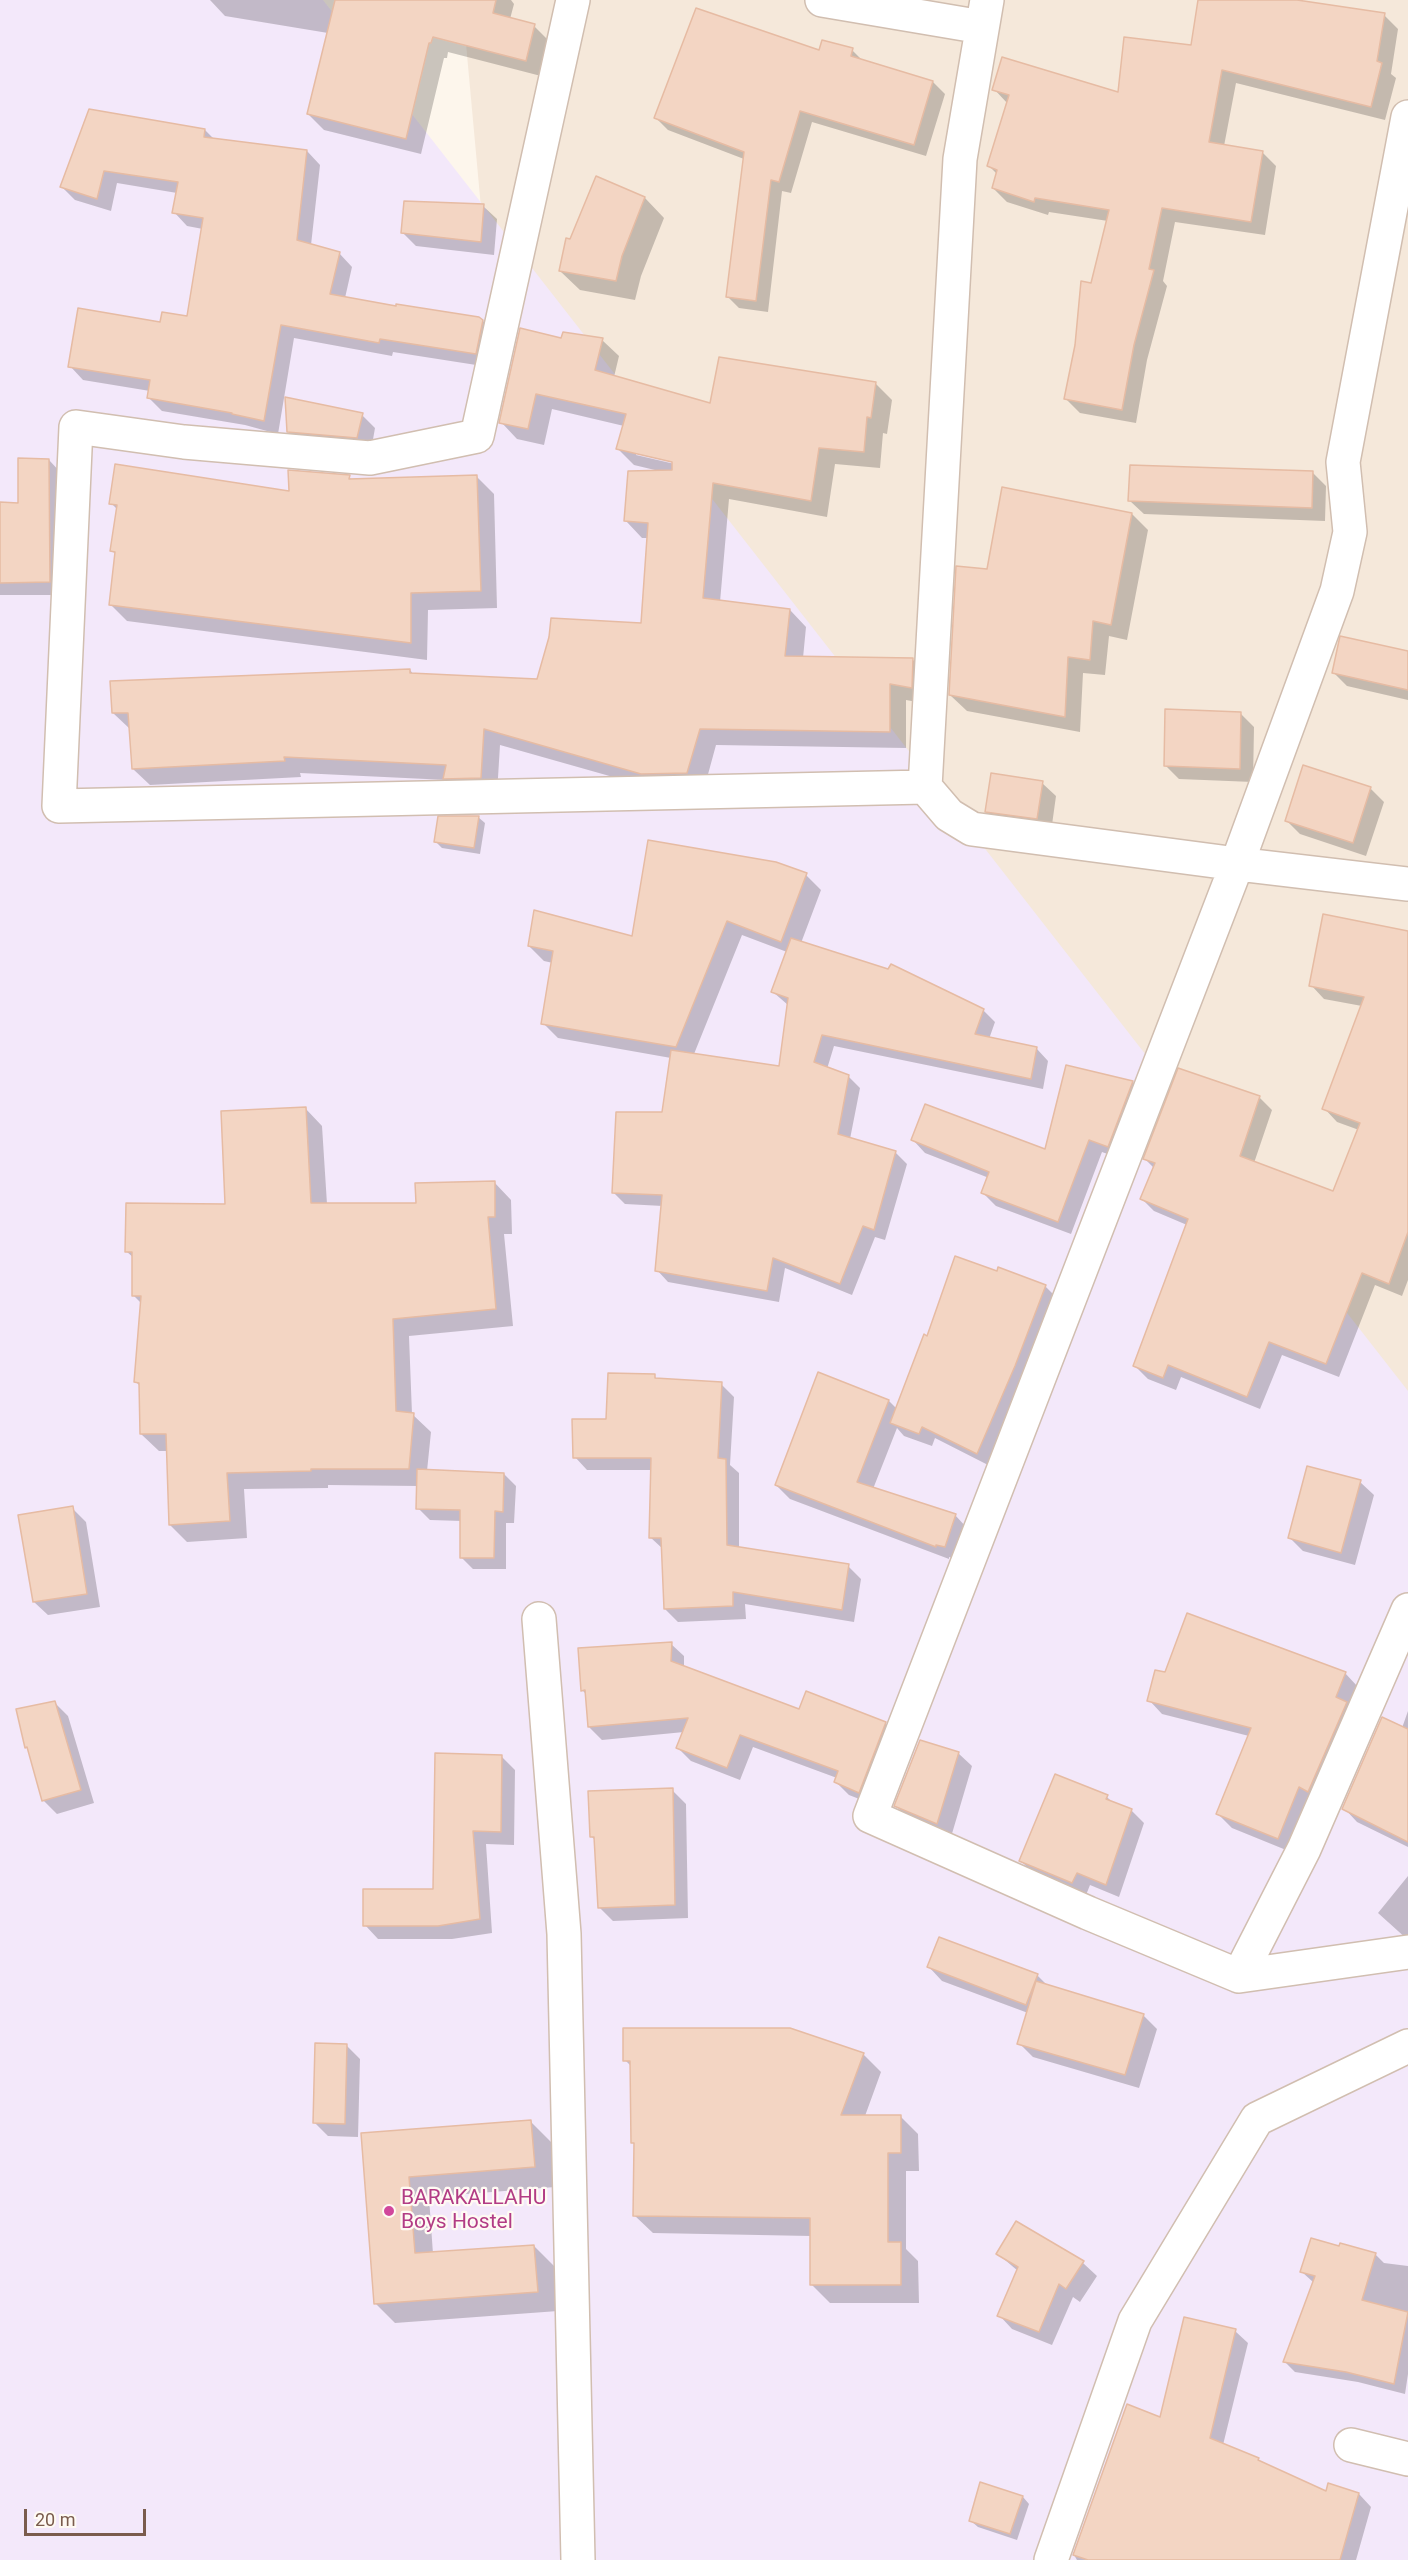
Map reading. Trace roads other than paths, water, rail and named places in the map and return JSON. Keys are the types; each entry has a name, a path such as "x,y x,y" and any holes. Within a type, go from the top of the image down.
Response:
{"street":[{"path":"573,0 477,436 370,458 184,442 76,427 59,806 925,787"},
{"path":"822,0 984,14 960,159 925,787 949,815 972,829 1408,884"},
{"path":"1408,117 1343,462 1350,532 1337,591 1237,864 870,1816 1088,1913 1239,1976 1408,1952"},
{"path":"1239,1976 1304,1849 1408,1611"},
{"path":"539,1619 564,1934 578,2560"},
{"path":"1052,2560 1135,2320 1257,2119 1408,2046"},
{"path":"1351,2445 1408,2459"}],"place":[{"name":"BARAKALLAHU Boys Hostel","path":"389,2211"}]}
